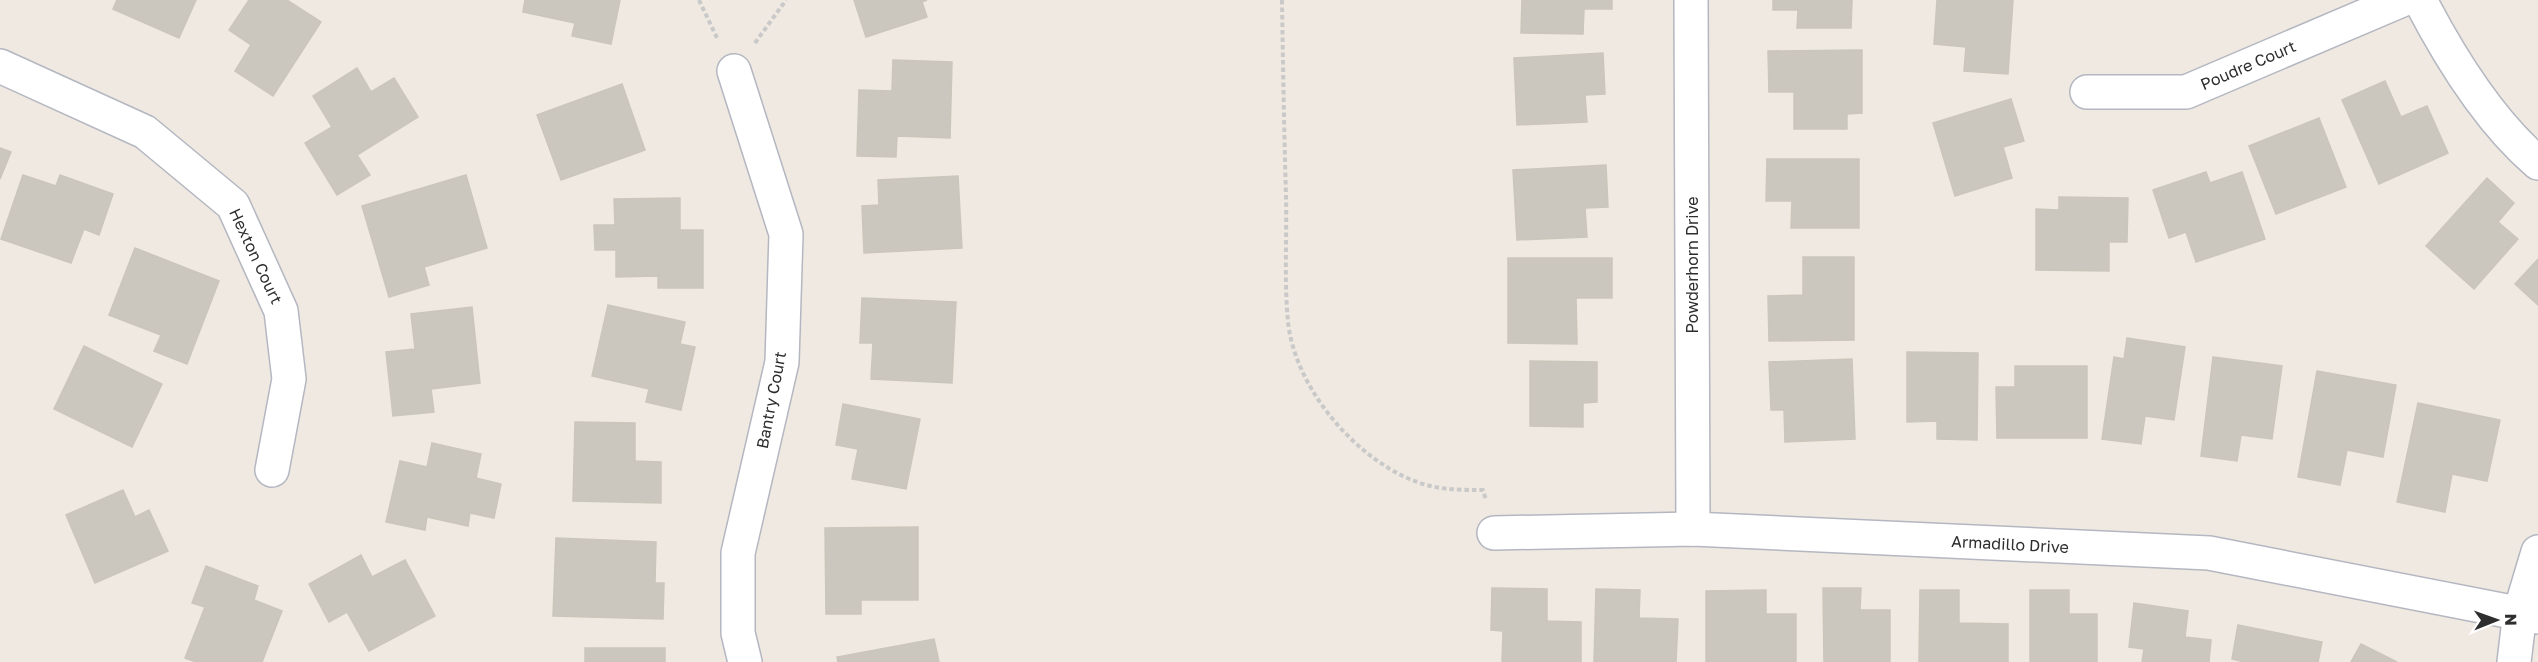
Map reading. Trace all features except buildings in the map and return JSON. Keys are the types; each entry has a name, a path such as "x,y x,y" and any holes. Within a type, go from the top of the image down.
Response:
{"street":[{"name":"Powderhorn Drive","path":"1691,0 1693,529"},
{"name":"Poudre Court","path":"2087,92 2186,92 2402,0"},
{"path":"2420,0 2438,35 2468,80 2520,148 2538,163"},
{"name":"Hexton Court","path":"0,66 145,132 233,205 281,311 290,378 272,470"},
{"name":"Bantry Court","path":"734,71 786,234 782,362 738,553 738,633 745,662"},
{"name":"Armadillo Drive","path":"1494,533 1693,529 2209,553 2529,615"},
{"path":"2514,662 2529,615 2538,552"}],"path":[{"path":"699,0 734,71 786,0"},
{"path":"1282,0 1288,324 1305,379 1318,403 1336,423 1389,469 1414,481 1445,489 1484,490 1494,533"}]}
